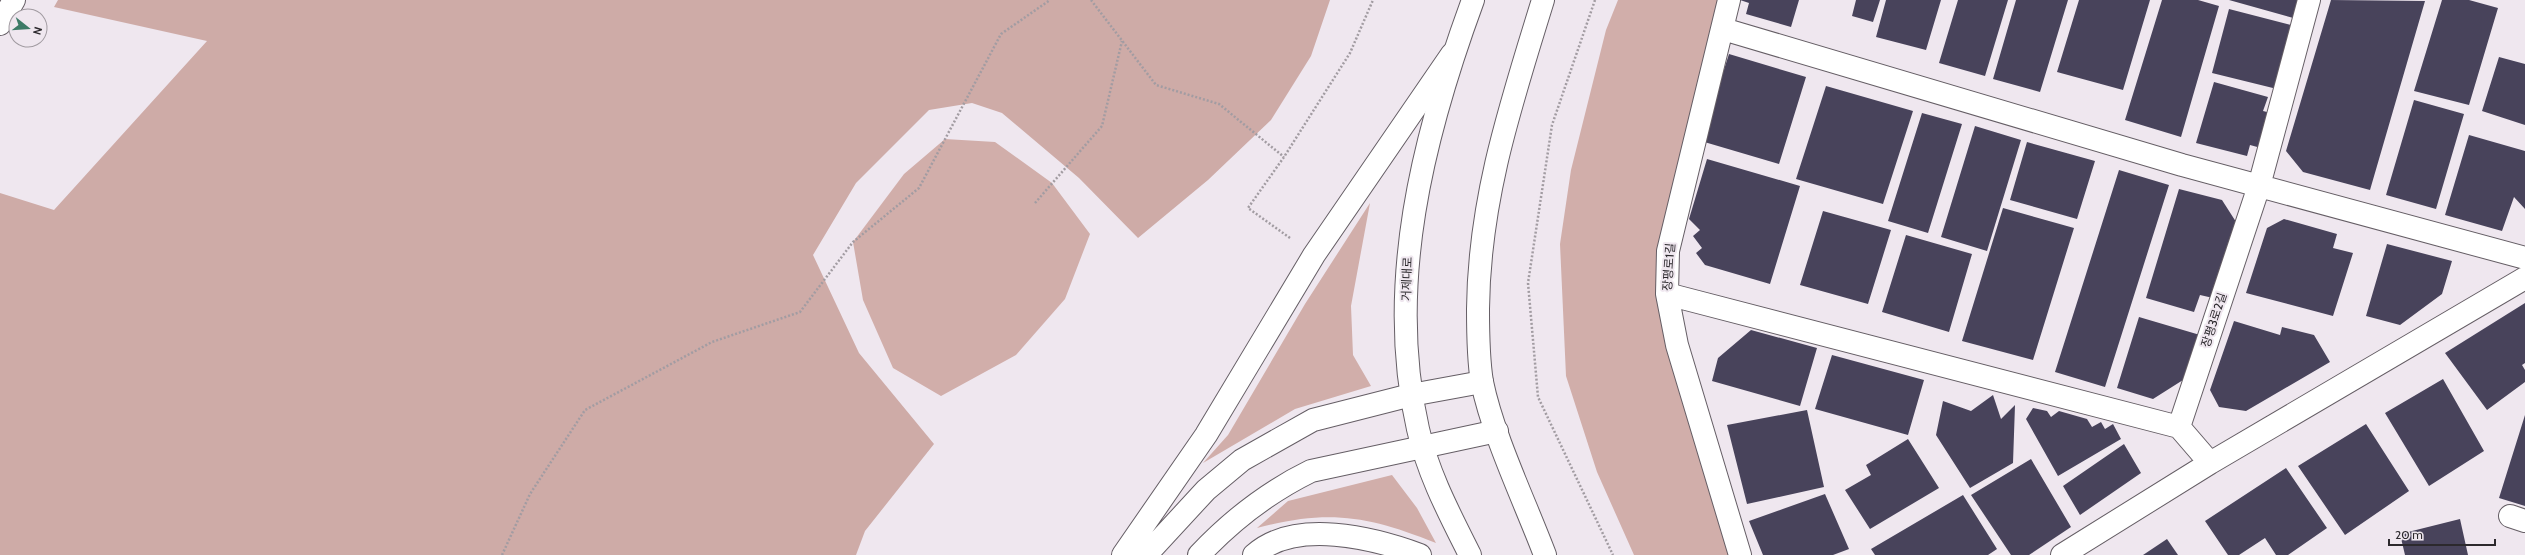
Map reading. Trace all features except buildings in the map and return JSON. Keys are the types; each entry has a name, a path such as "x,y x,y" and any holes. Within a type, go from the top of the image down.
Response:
{"street":[{"path":"0,24 14,0"},
{"name":"거제대로","path":"1470,555 1440,494 1423,447 1411,395 1406,366 1406,265 1424,156 1456,48 1473,0"},
{"path":"1543,0 1506,120 1489,189 1478,266 1478,345 1482,382 1497,431 1545,555"},
{"name":"장평로1길","path":"1729,0 1668,251 1667,294 1677,345 1740,555"},
{"name":"장평3로2길","path":"2179,427 2259,186 2309,0"},
{"path":"1723,29 2259,186 2525,258"},
{"path":"1123,555 1206,435 1314,255 1456,48"},
{"path":"2062,555 2210,462 2525,278"},
{"path":"1667,294 2179,427 2210,462"},
{"path":"1146,555 1206,490 1242,460 1313,420 1411,395 1482,382"},
{"path":"1199,555 1218,535 1256,504 1292,480 1311,472 1497,431"},
{"path":"1254,555 1260,550 1278,541 1300,535 1327,533 1354,537 1420,555"}],"path":[{"path":"502,555 530,494 585,410 712,342 800,312 853,242 919,188 1001,34 1050,0"},
{"path":"1091,0 1156,85 1219,104 1284,157"},
{"path":"1314,255 1248,208 1284,157 1350,53 1373,0"},
{"path":"1595,0 1552,125 1528,283 1538,397 1613,555"},
{"path":"1035,203 1102,126 1122,41"}],"shaded area":[{"path":"58,0 1330,0 1311,56 1271,120 1208,180 1138,238 1079,178 1002,113 972,103 929,110 856,183 813,255 859,353 934,444 865,531 856,555 0,555 0,193 54,210 207,41 54,7"},
{"path":"1618,0 1729,0 1667,294 1740,555 1634,555 1597,472 1566,376 1560,244 1571,170 1606,30"},
{"path":"945,139 995,142 1052,183 1090,234 1065,299 1016,355 941,396 893,368 863,300 853,242 904,174"},
{"path":"1370,203 1351,306 1353,355 1371,386 1295,409 1203,463 1228,435 1305,304"},
{"path":"1392,475 1417,508 1436,543 1368,521 1348,518 1327,517 1306,519 1283,522 1257,528 1288,501"}]}
